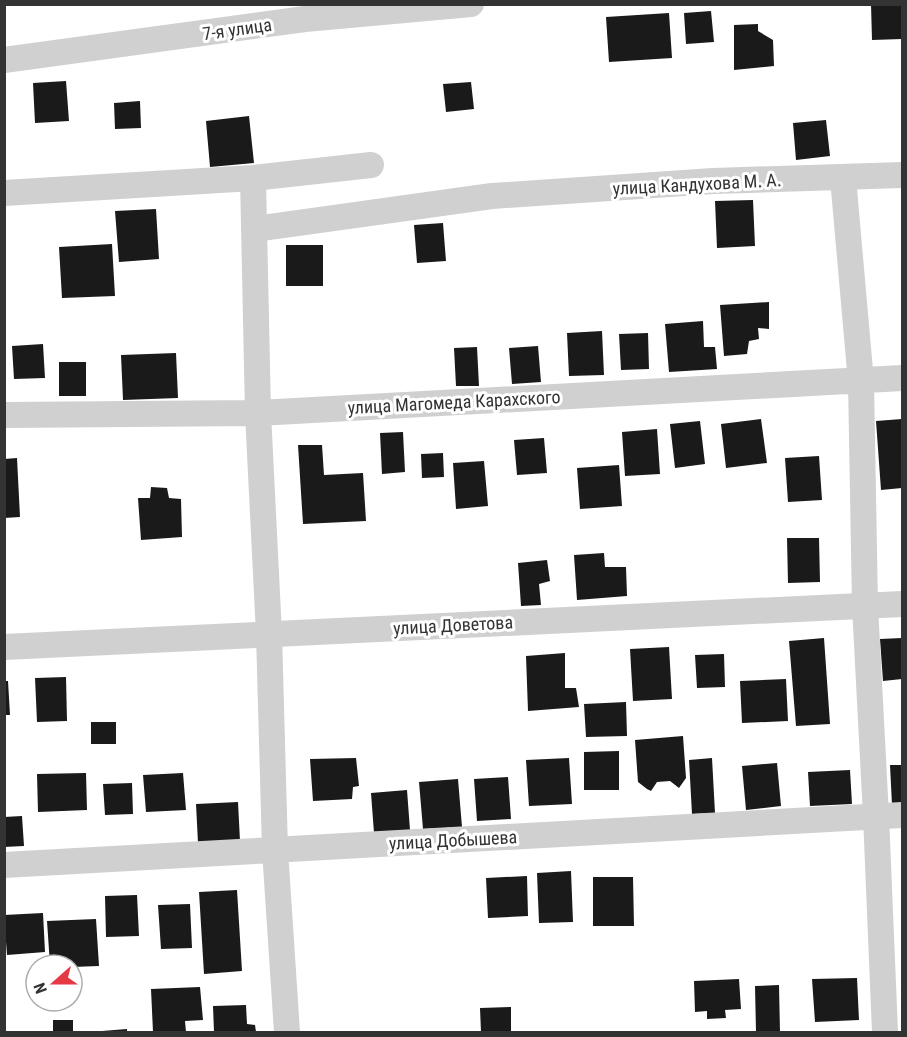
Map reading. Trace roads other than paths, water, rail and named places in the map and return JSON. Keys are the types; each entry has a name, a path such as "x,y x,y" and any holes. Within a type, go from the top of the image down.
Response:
{"street":[{"name":"7-я улица","path":"4,60 306,12 471,4"},
{"path":"4,193 253,178 371,165"},
{"name":"улица Кандухова М. А.","path":"254,229 492,196 713,182 903,175"},
{"path":"253,178 258,413 269,634 275,850 287,1032"},
{"path":"843,178 861,382 865,606 885,1032"},
{"name":"улица Магомеда Карахского","path":"4,415 258,413 903,378"},
{"name":"улица Доветова","path":"4,647 903,604"},
{"name":"улица Добышева","path":"4,865 903,815"}]}
